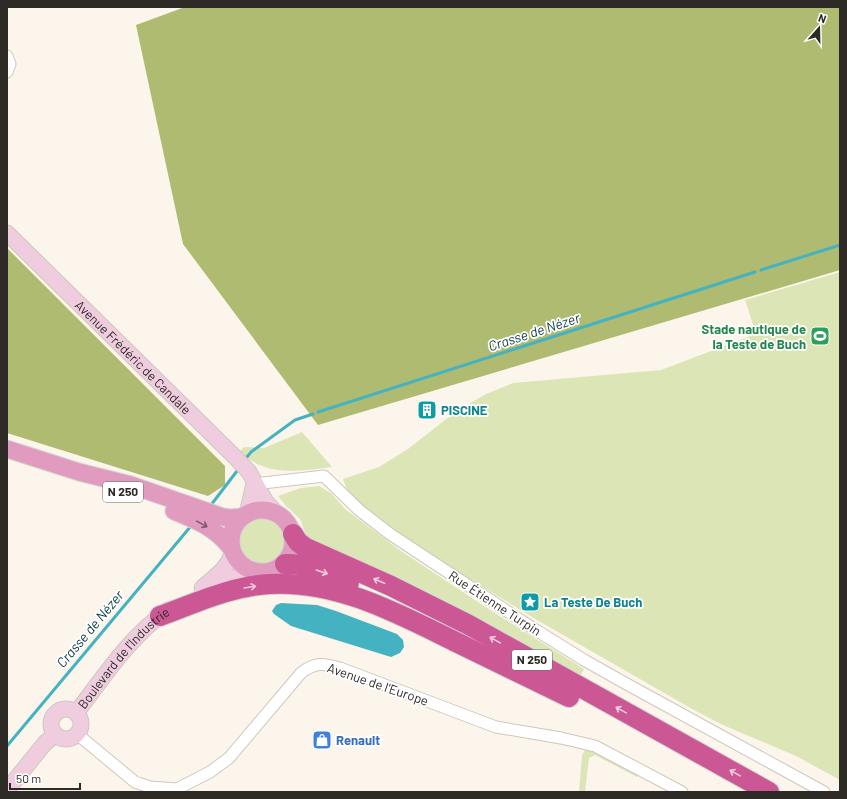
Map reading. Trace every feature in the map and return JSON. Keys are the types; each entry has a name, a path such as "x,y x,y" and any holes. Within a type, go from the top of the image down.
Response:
{"highway":[{"name":"N 250","path":"293,534 298,542 306,548 391,586 469,625 769,792"},
{"name":"N 250","path":"285,564 295,564 308,567 331,575 384,598 462,637 741,792"},
{"name":"N 250","path":"160,616 222,593 248,586 290,584 309,586 350,596 419,624 569,697"}],"main road":[{"name":"N 250","path":"7,449 80,472 131,485 224,517 231,518 244,515 252,511 261,510 274,512 285,519 293,534"},
{"name":"N 250","path":"80,472 143,500 193,519 215,532 225,540 240,564 246,568 256,572 266,572 285,564"},
{"path":"231,551 230,539 232,530 235,523 244,515"},
{"path":"285,564 291,556 294,545 293,534"}],"street":[{"path":"7,56 10,64 7,72"},
{"name":"Avenue Frédéric de Candale","path":"7,233 249,472 254,484 274,512"},
{"name":"Rue Étienne Turpin","path":"254,484 324,476 359,510 390,534 532,628 622,682 824,792"},
{"path":"244,515 254,484"},
{"name":"Boulevard de l'Industrie","path":"196,594 212,578 224,569 230,561 231,551"},
{"name":"Boulevard de l'Industrie","path":"76,713 140,633 160,616 196,594 238,576 256,572"},
{"name":"Avenue de l'Europe","path":"77,734 135,782 150,788 177,791 210,772 229,758 301,673 307,668 317,664 326,664 347,670 496,727 561,738 595,746 682,792"},
{"path":"66,709 76,713 80,721 77,734 69,739 59,738 55,735 51,726 51,720 57,712 66,709"},
{"path":"7,790 45,743 55,735"}],"green space":[{"path":"185,7 840,7 840,270 318,425 183,244 136,25"},
{"path":"7,248 225,466 225,485 208,496 7,433"},
{"path":"840,272 840,780 796,756 723,725 694,710 537,620 426,552 350,498 343,479 379,467 408,449 454,413 484,395 513,383 661,370 756,334 745,300"},
{"path":"302,432 332,467 291,471 271,469 261,466 239,452 244,447 264,448"},
{"path":"319,486 332,494 345,509 401,551 490,610 584,669 578,680 326,551 306,535 300,519 278,496 301,488"},
{"path":"256,516 266,516 279,523 286,536 286,546 279,559 266,566 256,566 247,562 240,555 236,546 236,536 240,527 247,520"},
{"path":"590,749 638,775 637,777 595,755 589,758 585,792 579,792 582,755 585,750"}],"water":[{"path":"281,603 317,605 336,611 397,634 403,640 404,647 400,653 391,657 291,626 272,611 276,605"}],"waterway":[{"name":"Crasse de Nézer","path":"761,270 840,245"},
{"name":"Crasse de Nézer","path":"318,412 755,272"},
{"name":"Crasse de Nézer","path":"247,457 251,452 295,420 313,414"},
{"name":"Crasse de Nézer","path":"211,505 237,471"},
{"name":"Crasse de Nézer","path":"7,746 191,526"}],"place":[{"name":"Stade nautique de la Teste de Buch","path":"820,336"},
{"name":"PISCINE","path":"427,410"},
{"name":"La Teste De Buch","path":"530,602"},
{"name":"Renault","path":"322,740"}]}
